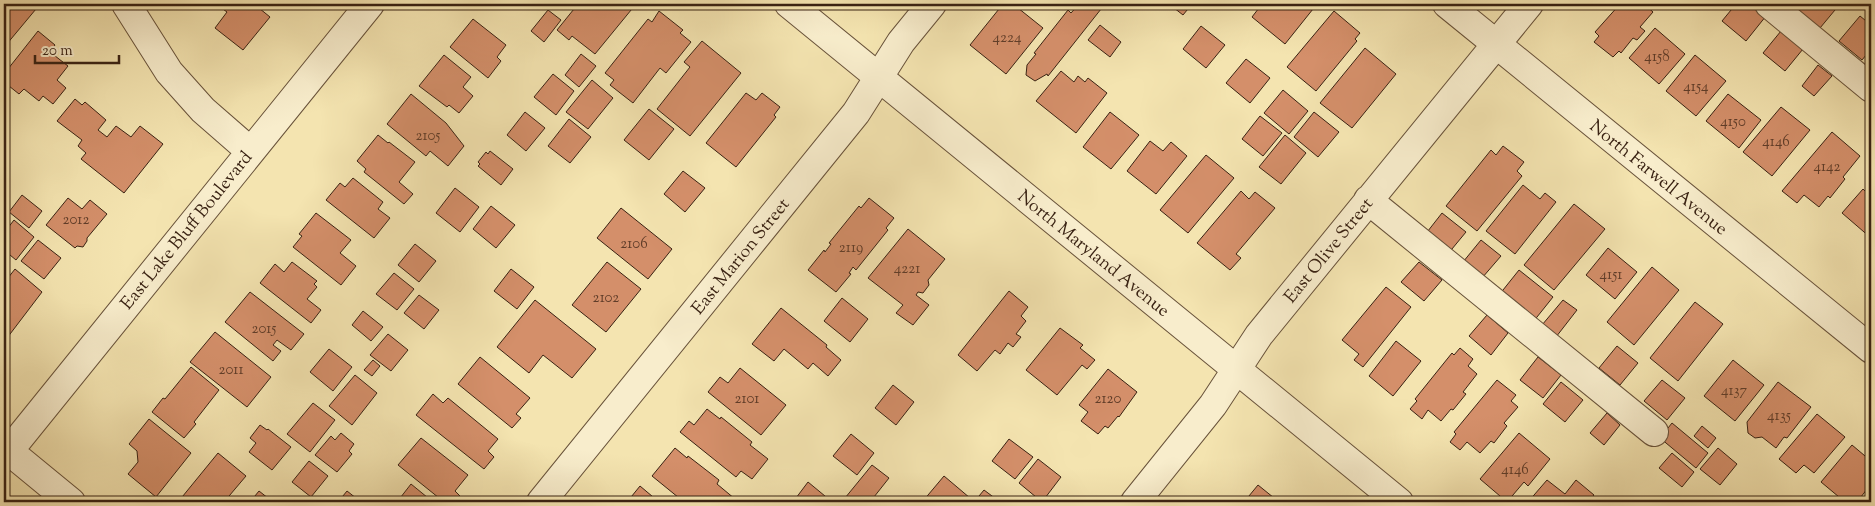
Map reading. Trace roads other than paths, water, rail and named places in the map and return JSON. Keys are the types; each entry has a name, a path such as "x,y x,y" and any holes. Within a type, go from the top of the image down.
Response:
{"street":[{"path":"126,4 169,72 203,110 250,151"},
{"name":"East Lake Bluff Boulevard","path":"5,452 370,4"},
{"name":"North Maryland Avenue","path":"789,4 1399,502"},
{"name":"East Marion Street","path":"541,502 856,113 901,42 932,4"},
{"name":"North Farwell Avenue","path":"1447,4 1871,349"},
{"name":"East Olive Street","path":"1135,502 1213,405 1259,334 1529,4"},
{"path":"1769,4 1871,88"},
{"path":"1368,200 1654,432"},
{"path":"5,452 71,502"}]}
